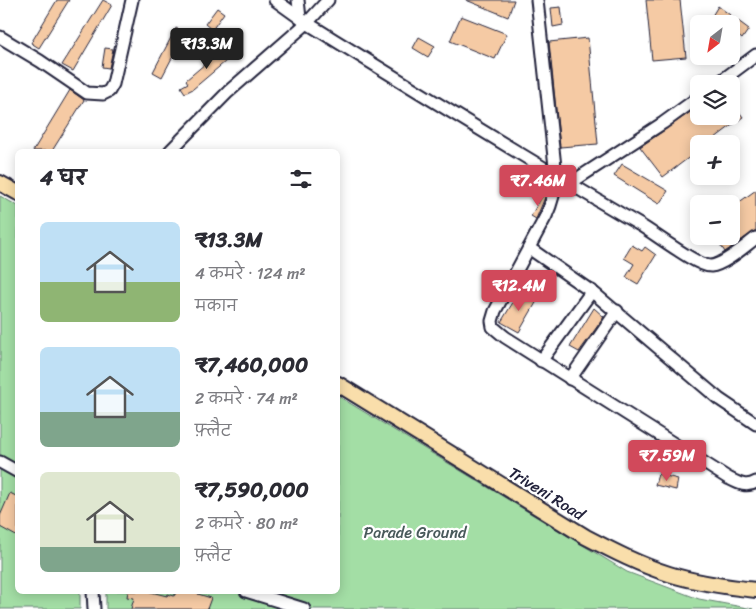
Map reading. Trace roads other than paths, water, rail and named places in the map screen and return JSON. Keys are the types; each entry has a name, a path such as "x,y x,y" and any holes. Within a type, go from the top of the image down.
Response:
{"main road":[{"path":"0,183 15,191"},
{"name":"Triveni Road","path":"340,385 586,537 628,558 670,574 715,585 756,590"}],"street":[{"path":"0,37 40,61 86,93 103,94 113,84 132,0"},
{"path":"275,0 303,21 569,184 654,233 702,264 711,266 720,263 756,238"},
{"path":"298,0 303,21"},
{"path":"172,149 228,92 328,0"},
{"path":"537,0 556,176 553,200 495,311 492,321 493,327 498,333 728,478 749,486 756,482"},
{"path":"729,75 756,55"},
{"path":"569,184 690,104"},
{"path":"529,248 618,311 719,399 756,424"},
{"path":"542,361 592,291"},
{"path":"570,379 618,311"},
{"path":"0,462 15,470"},
{"path":"93,594 94,609"},
{"path":"256,594 304,609"}],"park label":[{"name":"Parade Ground","path":"415,532"}]}
